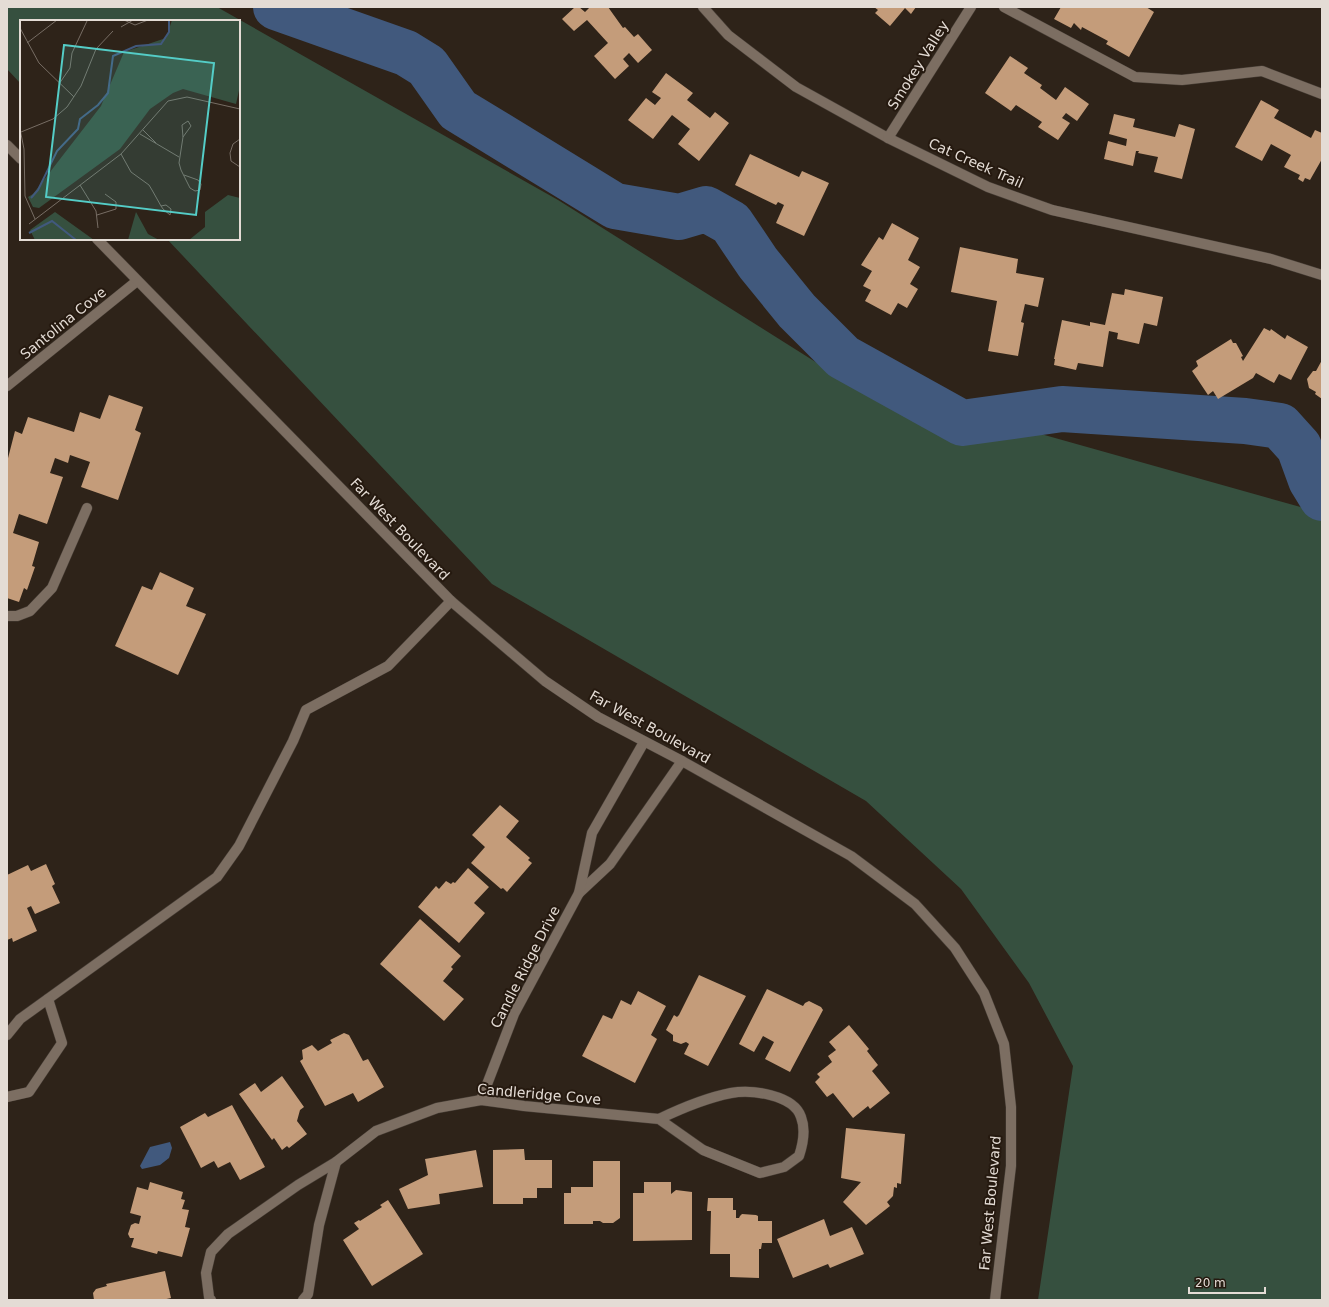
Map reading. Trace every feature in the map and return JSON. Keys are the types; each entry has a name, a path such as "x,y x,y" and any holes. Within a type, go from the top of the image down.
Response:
{"street":[{"name":"Cat Creek Trail","path":"703,7 728,35 796,87 888,138 988,187 1052,210 1271,259 1322,275"},
{"name":"Smokey Valley","path":"888,138 971,7"},
{"path":"1004,7 1136,77 1182,80 1262,71 1322,94"},
{"path":"7,145 20,158"},
{"name":"Far West Boulevard","path":"98,240 451,601 545,682 598,717 682,761 851,856 915,904 955,948 984,994 1004,1044 1011,1107 1011,1166 995,1300"},
{"name":"Santolina Cove","path":"7,386 137,281"},
{"path":"7,616 17,616 30,611 52,588 87,508"},
{"path":"7,1035 20,1019 217,877 239,846 293,741 306,710 388,666 451,601"},
{"name":"Candle Ridge Drive","path":"481,1100 514,1014 579,893 592,833 644,742"},
{"name":"Candle Ridge Drive","path":"579,893 610,864 682,761"},
{"path":"7,1097 29,1092 62,1042 48,998"},
{"name":"Candleridge Cove","path":"211,1300 209,1297 206,1273 211,1252 228,1234 298,1185 336,1162 376,1131 436,1108 481,1100 524,1106 659,1119 703,1150 760,1173 784,1167 799,1156 804,1140 801,1116 787,1100 763,1093 732,1092 688,1105 659,1119"},
{"path":"303,1300 308,1294 319,1225 336,1162"}],"green space":[{"path":"7,7 217,7 240,20 20,20 20,83 7,69"},
{"path":"240,20 558,200 841,378 1322,513 1322,1300 1038,1300 1073,1066 1029,983 961,889 866,801 492,584 168,240 240,240"}],"water":[{"path":"170,1142 172,1148 169,1158 160,1165 142,1169 140,1166 150,1147"}],"building":[{"path":"575,7 579,7 585,12 590,7 608,7 623,28 625,27 634,37 638,34 652,50 638,63 629,53 623,59 629,66 615,79 594,56 608,43 587,20 574,31 562,19"},
{"path":"874,7 916,7 911,14 905,8 890,26 875,13 878,10"},
{"path":"1061,7 1146,7 1154,12 1129,57 1106,44 1108,41 1082,27 1081,30 1074,23 1071,28 1054,19"},
{"path":"1010,56 1028,68 1024,73 1042,85 1040,88 1056,100 1065,87 1089,104 1077,121 1066,113 1062,118 1070,123 1058,140 1038,127 1042,122 1016,105 1011,111 985,93"},
{"path":"666,73 693,93 687,100 710,118 715,112 729,123 699,161 678,144 690,129 672,115 653,139 628,120 646,98 655,105 661,98 652,92"},
{"path":"1261,100 1279,110 1274,118 1311,138 1315,130 1322,133 1322,159 1310,180 1305,178 1303,182 1298,179 1300,175 1284,167 1291,155 1271,144 1262,161 1235,147"},
{"path":"1114,114 1135,119 1133,127 1175,137 1179,124 1195,129 1182,179 1154,172 1158,157 1138,153 1139,151 1136,151 1133,166 1104,159 1108,141 1126,146 1127,139 1109,134"},
{"path":"750,154 799,177 802,171 829,183 804,236 776,223 784,205 778,202 776,205 735,185"},
{"path":"892,223 919,238 908,260 920,267 910,284 918,289 907,308 898,303 891,315 865,301 871,290 863,286 872,271 861,265 879,237 883,240"},
{"path":"960,247 1018,259 1016,273 1044,278 1038,307 1025,304 1021,322 1024,323 1018,356 988,351 997,301 951,292"},
{"path":"1125,289 1163,297 1157,326 1144,323 1139,344 1117,339 1118,333 1109,331 1103,367 1078,363 1076,370 1054,365 1062,320 1090,326 1090,322 1105,325 1112,293 1124,295"},
{"path":"1264,328 1270,331 1271,329 1285,339 1287,335 1308,347 1291,380 1279,374 1274,383 1256,373 1253,378 1218,399 1213,391 1208,395 1192,371 1198,366 1196,361 1231,339 1233,343 1236,343 1243,356 1241,357 1243,361"},
{"path":"1322,360 1322,399 1315,394 1316,392 1309,388 1307,379 1313,371 1316,371"},
{"path":"109,395 143,407 135,430 141,433 118,500 81,487 90,462 70,455 68,463 55,458 50,473 63,477 47,524 19,514 13,533 39,542 32,566 35,567 27,590 24,588 19,602 7,598 7,462 15,431 22,434 28,417 74,432 80,412 100,419"},
{"path":"160,572 194,588 186,606 206,614 178,675 115,646 142,586 152,590"},
{"path":"500,805 519,821 506,837 530,858 528,860 532,863 507,892 503,888 501,889 471,863 485,847 472,835"},
{"path":"46,864 55,884 52,886 60,903 35,914 31,906 27,908 37,931 13,942 12,938 7,940 7,875 28,865 31,871"},
{"path":"468,868 489,887 474,903 485,913 459,943 418,907 436,886 439,889 446,881 451,884 453,882 455,883"},
{"path":"420,919 461,956 451,967 453,969 443,981 464,999 444,1021 380,964"},
{"path":"699,975 746,996 708,1066 684,1054 689,1044 686,1042 681,1044 673,1041 673,1035 666,1030 674,1015 677,1017 679,1015"},
{"path":"767,989 803,1006 809,1001 821,1007 823,1010 790,1072 765,1059 774,1042 763,1036 754,1052 739,1044"},
{"path":"638,991 666,1006 651,1035 657,1039 635,1083 582,1056 603,1015 612,1019 621,1000 631,1005"},
{"path":"849,1025 869,1049 867,1051 878,1065 872,1071 890,1093 870,1109 868,1106 853,1118 833,1093 827,1097 815,1082 820,1077 817,1074 832,1062 828,1056 836,1050 829,1042"},
{"path":"344,1033 349,1035 363,1061 368,1059 384,1087 358,1102 353,1093 325,1106 300,1061 303,1059 302,1050 312,1045 318,1051 332,1043 330,1040"},
{"path":"282,1076 304,1107 300,1110 297,1121 307,1134 289,1148 287,1146 282,1150 274,1138 272,1140 239,1094 255,1083 261,1092"},
{"path":"232,1105 265,1167 240,1180 230,1162 218,1168 214,1161 201,1168 180,1127 205,1113 208,1117"},
{"path":"846,1128 905,1134 901,1184 897,1183 897,1188 894,1187 893,1196 887,1202 890,1206 866,1225 843,1202 861,1182 841,1178"},
{"path":"524,1149 525,1160 552,1160 552,1188 537,1188 537,1198 523,1198 523,1204 493,1204 493,1150"},
{"path":"476,1150 483,1187 439,1194 440,1204 408,1209 399,1189 428,1175 425,1159"},
{"path":"593,1161 620,1161 620,1218 613,1223 593,1221 593,1224 564,1224 564,1193 571,1193 571,1187 593,1187"},
{"path":"150,1182 183,1192 181,1199 185,1200 182,1209 189,1210 185,1227 190,1228 182,1257 158,1251 157,1254 131,1247 134,1238 130,1238 128,1234 131,1225 135,1223 139,1224 141,1216 130,1213 137,1187 148,1190"},
{"path":"644,1182 671,1182 671,1194 676,1190 692,1192 692,1240 633,1241 633,1193 644,1193"},
{"path":"708,1198 733,1198 733,1210 736,1210 736,1218 739,1218 742,1214 756,1215 758,1216 758,1221 772,1221 772,1243 762,1243 761,1249 759,1249 759,1278 730,1277 730,1254 710,1254 711,1211 707,1211"},
{"path":"388,1200 423,1254 372,1286 343,1240 359,1229 354,1223 359,1220 360,1221 382,1207 380,1205"},
{"path":"824,1219 830,1236 852,1227 864,1254 830,1268 828,1264 793,1278 777,1239"},
{"path":"165,1271 171,1298 162,1300 94,1300 93,1293 96,1289 107,1286 106,1284"}],"waterway":[{"path":"276,7 406,53 427,66 458,110 615,206 679,217 706,209 731,223 758,263 797,311 843,357 962,423 1062,409 1245,421 1280,426 1299,447 1311,480 1322,498"}]}
